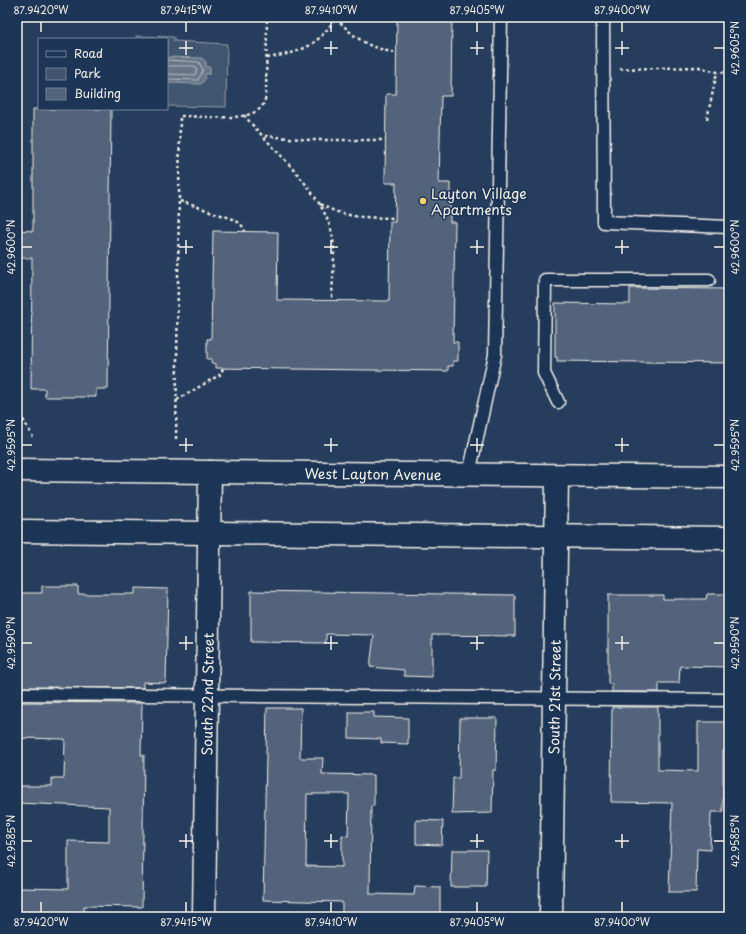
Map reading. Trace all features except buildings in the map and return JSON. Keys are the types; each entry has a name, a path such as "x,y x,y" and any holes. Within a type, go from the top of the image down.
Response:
{"main road":[{"name":"West Layton Avenue","path":"17,470 729,477"},
{"name":"South 22nd Street","path":"204,917 210,472"},
{"name":"South 21st Street","path":"551,917 558,476"},
{"path":"17,531 729,538"}],"lane":[{"path":"469,474 495,355 501,17"},
{"path":"603,17 604,222 729,227"},
{"path":"558,402 544,373 545,280 709,280"},
{"path":"17,694 729,700"}],"path":[{"path":"176,439 180,116 244,115 256,112 264,104 266,94 267,17"},
{"path":"267,58 302,50 316,42 336,17 354,37 368,45 397,53"},
{"path":"603,70 699,67 717,72 729,73"},
{"path":"707,119 717,72"},
{"path":"244,115 264,136 320,204 326,216 333,239 332,300"},
{"path":"264,136 310,140 385,140"},
{"path":"180,201 232,219 241,224 245,232"},
{"path":"320,204 335,212 347,216 395,218"},
{"path":"177,400 221,374 223,368"},
{"path":"17,409 33,437"}],"green space":[{"path":"136,36 174,37 174,41 227,44 226,107 168,106 168,38 136,38"}],"water":[{"path":"168,57 202,58 206,62 206,67 210,67 210,74 205,74 205,79 201,84 168,83"}],"place":[{"name":"Layton Village Apartments","path":"423,201"}]}
